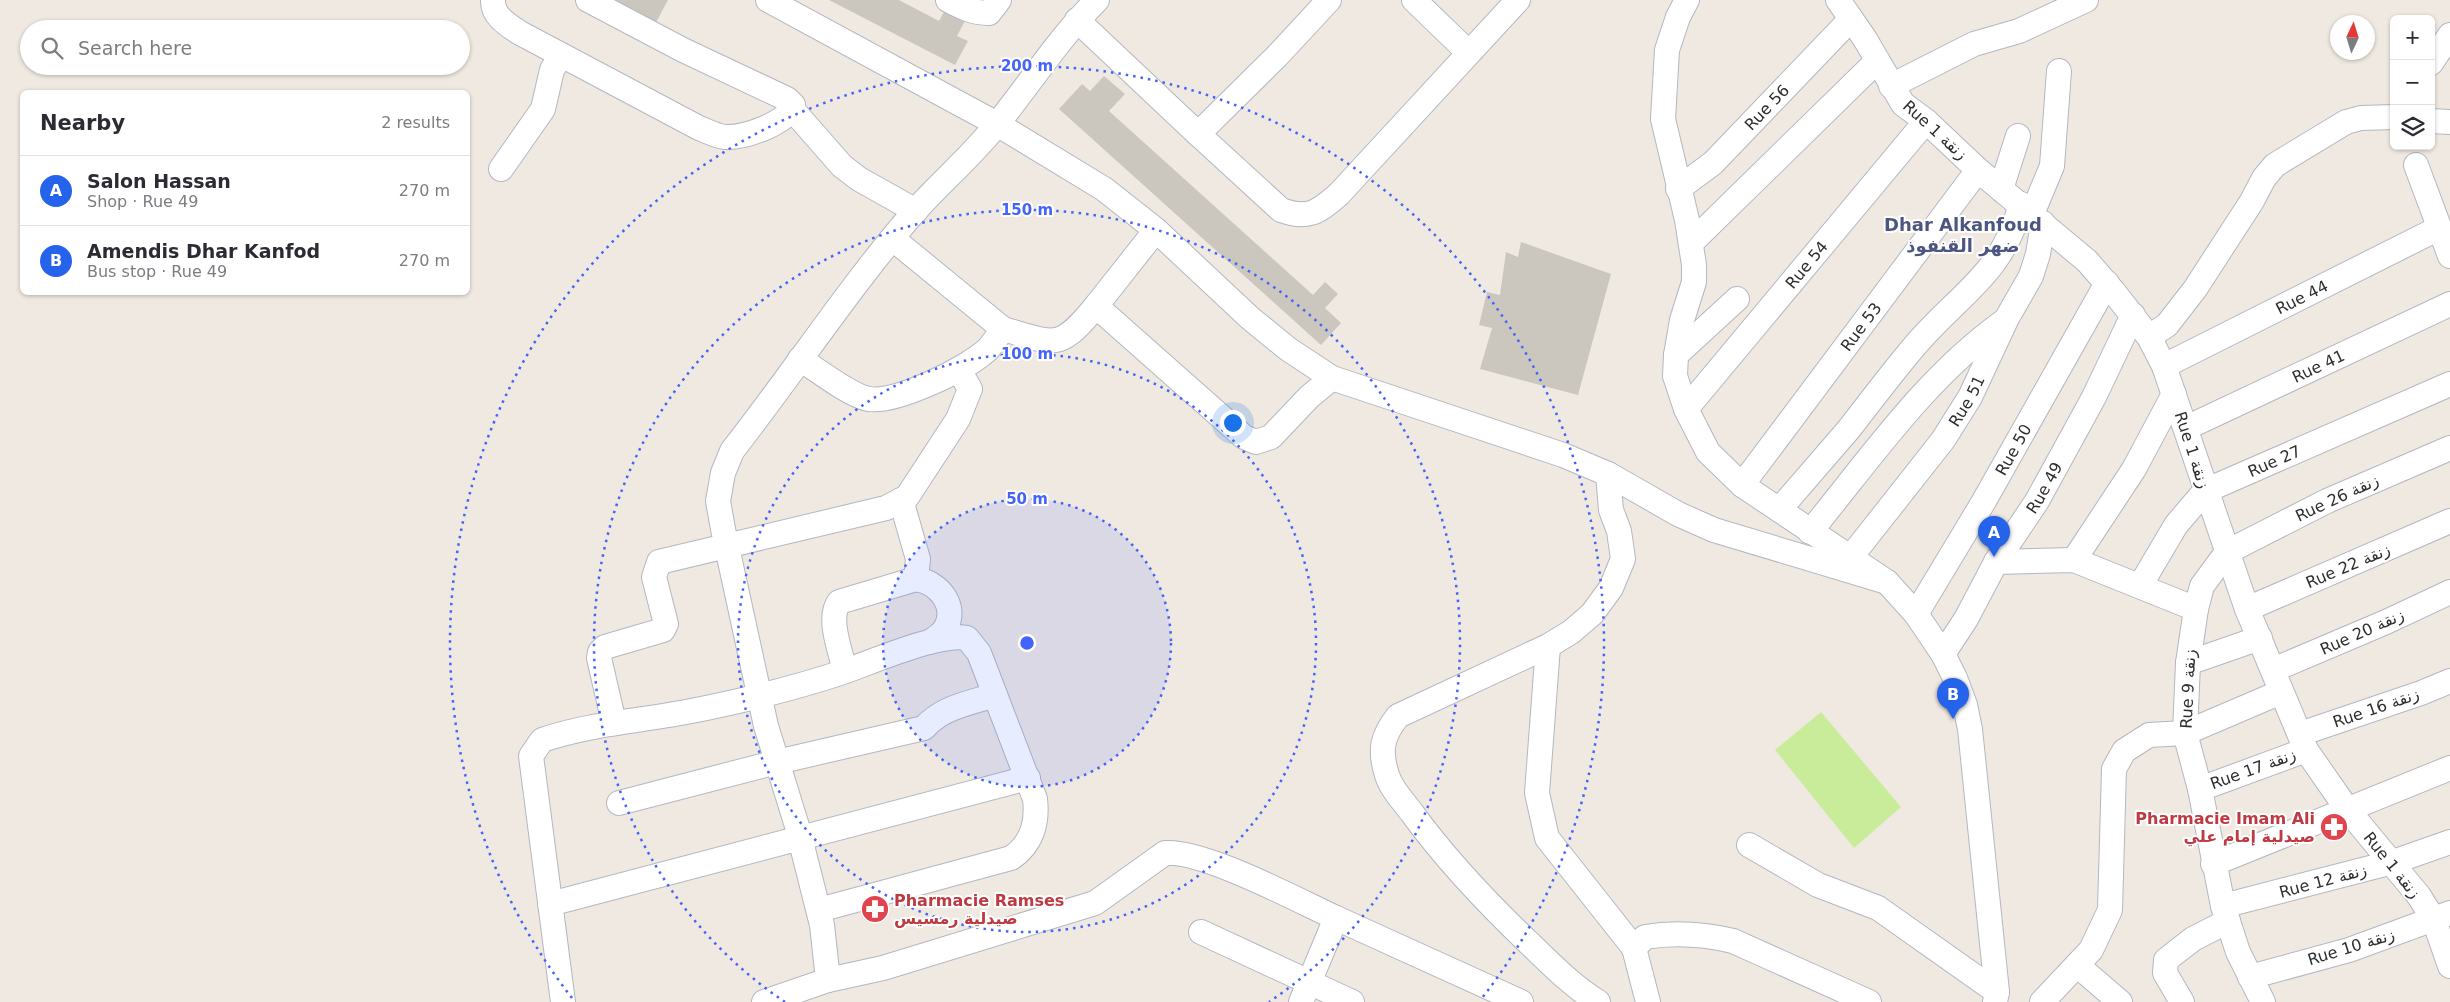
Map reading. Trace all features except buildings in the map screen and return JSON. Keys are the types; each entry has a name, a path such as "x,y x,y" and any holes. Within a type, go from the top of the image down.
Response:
{"street":[{"path":"493,0 496,13 503,21 520,33 715,135 734,137 744,134 773,123 792,109"},
{"path":"588,0 683,50 787,99 793,105 792,109 842,166 859,179 916,211"},
{"path":"768,0 997,124 1104,189 1156,230 1250,318 1288,349 1332,378 1564,455 1608,474 1678,514 1714,530 1887,582"},
{"path":"948,0 968,10 982,13 989,12 999,0"},
{"path":"828,980 825,940 819,910 759,696 727,547 718,501 723,473 732,451 893,239 916,211 997,124 1077,20 1097,0"},
{"path":"1198,134 1277,56 1329,0"},
{"path":"1414,0 1468,52"},
{"path":"1077,20 1281,210 1293,215 1304,215 1317,211 1338,194 1518,0"},
{"path":"1687,0 1678,17 1667,50 1664,85 1663,119 1691,243 1694,282 1682,320 1676,355 1675,376 1686,409 1708,452 1742,484 1810,532 1887,582 1916,614 1943,654 1963,699 1970,729 1996,997"},
{"path":"1891,86 1974,44 2019,31 2086,0"},
{"name":"Rue 56","path":"1678,188 1714,163 1844,9"},
{"name":"Rue 1 زنقة","path":"1844,9 1878,60 1891,86 1904,104 1926,121 1978,170 2087,261 2107,283 2149,337 2164,366 2247,609 2303,742 2347,809 2442,916 2450,966"},
{"path":"2433,60 2450,35"},
{"path":"501,169 543,108 552,70 561,55"},
{"path":"1691,243 1878,60"},
{"path":"1779,510 1849,429 1913,347 1942,315 1970,291 1994,264 2009,241 2032,214 2052,166 2059,71"},
{"path":"2149,337 2167,325 2195,289 2252,201 2264,178 2275,165 2346,122 2361,118 2390,117"},
{"name":"Rue 54","path":"1686,409 1926,121"},
{"path":"2435,121 2450,122"},
{"path":"2001,189 2018,136"},
{"path":"2416,165 2450,256"},
{"name":"Rue 53","path":"1742,484 1978,170"},
{"name":"Rue 51","path":"1850,558 1943,440 1970,397 2007,318 2031,276 2032,214"},
{"name":"Rue 44","path":"2164,366 2439,228"},
{"path":"893,239 1003,328 1044,340 1056,341 1068,337 1078,329 1156,230"},
{"name":"Rue 50","path":"1916,614 1984,501 2107,283"},
{"path":"1676,355 1738,299"},
{"name":"Rue 41","path":"2186,428 2450,304"},
{"path":"1096,306 1250,441 1264,441 1271,438 1309,397 1332,378"},
{"name":"Rue 49","path":"1943,654 1966,619 1996,562 2038,501 2094,397 2133,315"},
{"path":"1810,532 1917,400 1962,356 2007,318"},
{"path":"800,359 858,396 869,399 886,399 959,370 988,349 1003,328"},
{"path":"614,724 599,658 600,652 605,647 663,630 666,624 654,577 659,562 886,508 907,497 958,419 970,389 959,370"},
{"name":"Rue 27","path":"2140,586 2176,525 2206,491 2450,384"},
{"path":"2074,560 2134,469 2174,394"},
{"name":"Rue 26 زنقة","path":"2227,552 2326,501 2450,448"},
{"path":"1598,1002 1568,981 1494,910 1431,840 1387,778 1384,766 1384,736 1398,716 1548,646 1583,623 1598,607 1618,575 1624,559 1623,547 1612,510 1608,474"},
{"path":"901,500 918,559 916,579"},
{"name":"Rue 22 زنقة","path":"2247,609 2450,521"},
{"name":"Rue 9 زنقة","path":"2227,552 2202,586 2196,609 2188,663 2185,732 2200,789 2213,864 2225,914 2238,952 2263,1002"},
{"path":"1996,562 2074,560 2196,609"},
{"path":"845,671 834,621 834,609 839,602 916,579 925,580 936,586 950,610 945,630 930,642"},
{"name":"Rue 20 زنقة","path":"2042,1002 2091,950 2110,910 2114,769 2124,751 2149,736 2185,732 2277,681 2450,592"},
{"path":"563,1002 531,756 542,740 586,728 687,712 759,696 845,671 951,636 967,638 972,641 979,653 1036,799 1037,810 1033,833 1022,851 1011,858 819,910"},
{"path":"2188,663 2260,638"},
{"path":"1548,646 1537,793 1547,838 1634,948 1636,964 1648,1002"},
{"name":"Rue 16 زنقة","path":"2303,742 2450,681"},
{"path":"619,804 777,762 924,728 930,720 944,711 995,695"},
{"name":"Rue 17 زنقة","path":"2200,789 2303,742"},
{"path":"2213,864 2450,768"},
{"path":"550,904 1028,778"},
{"name":"Rue 12 زنقة","path":"2182,1002 2165,973 2166,960 2225,914 2393,862 2450,842"},
{"path":"1749,845 1818,885 1878,908 1996,997"},
{"path":"764,1002 828,980 883,968 1095,903 1165,853 1176,852 1226,868 1521,1002"},
{"name":"Rue 10 زنقة","path":"2250,977 2349,950 2442,916"},
{"path":"1304,992 1336,918"},
{"path":"1201,932 1304,992 1352,1002"},
{"path":"1634,948 1645,937 1666,934 1710,936 1733,941 1869,1002"},
{"path":"2077,965 2120,1002"}],"green space":[{"path":"1821,712 1901,807 1854,848 1775,750"}],"place":[{"name":"Salon Hassan","path":"1994,557"},
{"name":"Amendis Dhar Kanfod","path":"1953,719"},
{"name":"Pharmacie Imam Ali صيدلية إمام علي","path":"2334,827"},
{"name":"Pharmacie Ramses صيدلية رمسيس","path":"875,909"}],"district":[{"name":"Dhar Alkanfoud ضهر القنفوذ","path":"1963,234"}]}
